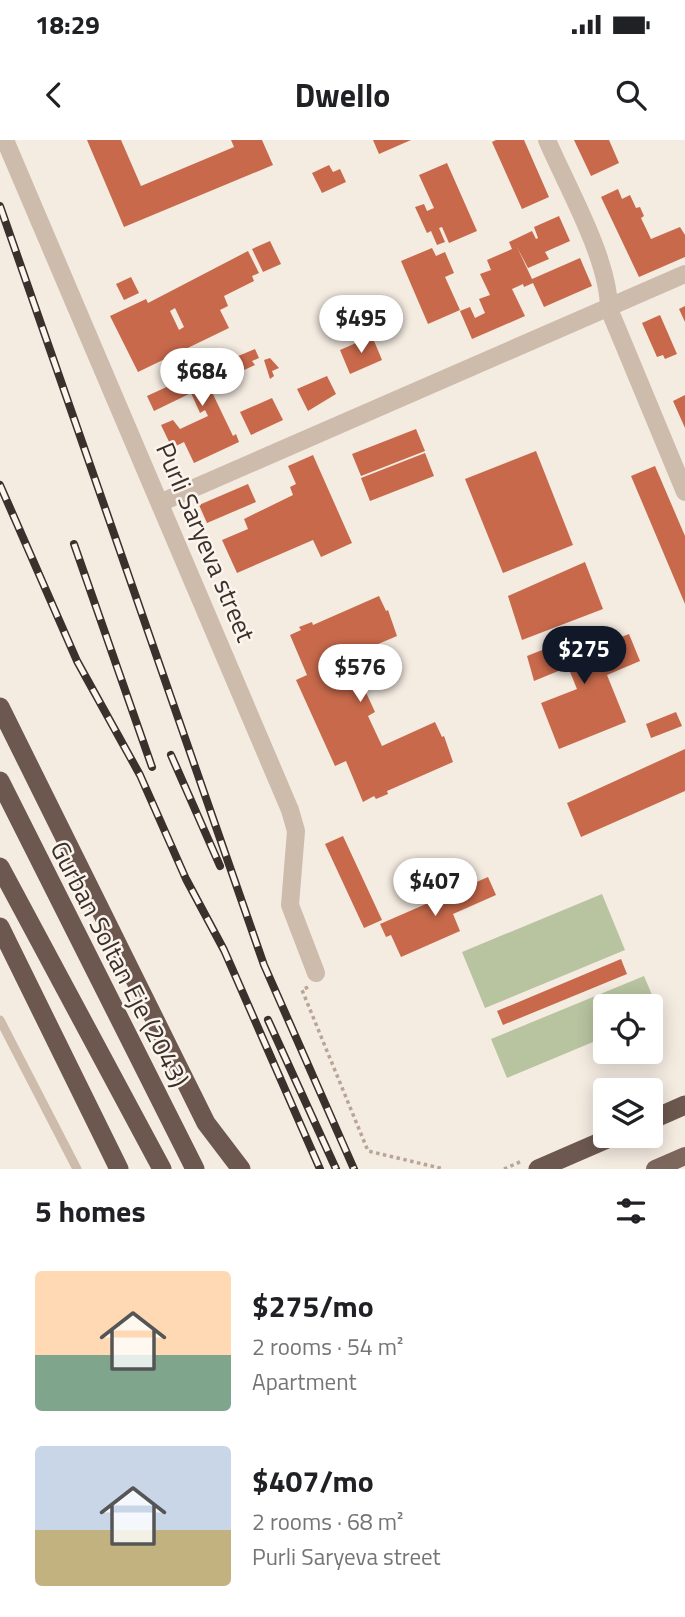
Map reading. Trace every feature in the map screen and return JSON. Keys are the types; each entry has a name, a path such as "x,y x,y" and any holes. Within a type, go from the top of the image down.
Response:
{"highway":[{"path":"0,707 206,1123 241,1169"},
{"name":"Gurban Soltan Eje (2043)","path":"0,781 195,1169"},
{"path":"0,867 162,1169"},
{"path":"0,927 119,1169"},
{"path":"663,1115 685,1105"},
{"path":"538,1169 593,1145"}],"main road":[{"path":"655,1169 685,1156"}],"street":[{"name":"Purli Saryeva street","path":"5,140 162,502 290,810 296,831 290,905 314,979"},
{"path":"547,140 599,260 609,288 609,309 685,492"},
{"path":"162,502 685,274"}],"lane":[{"path":"0,1020 77,1169"}],"path":[{"path":"314,979 302,990 368,1151 444,1169"}],"green space":[{"path":"602,894 625,950 485,1008 462,952"},
{"path":"644,976 652,994 600,994"},
{"path":"593,997 593,1042 507,1078 491,1039"}],"building":[{"path":"87,140 121,140 141,186 234,147 231,140 262,140 273,165 124,227"},
{"path":"373,140 411,140 379,154"},
{"path":"524,140 549,197 522,209 492,142"},
{"path":"574,140 609,140 619,163 591,176"},
{"path":"447,163 477,231 449,243 442,227 439,228 445,242 437,245 431,231 427,233 415,207 424,204 427,211 434,208 419,175"},
{"path":"329,165 333,172 340,169 346,182 322,193 312,173"},
{"path":"618,189 622,199 630,195 636,208 640,207 644,216 641,218 651,239 680,227 685,235 685,257 639,277 601,197"},
{"path":"559,216 570,241 545,252 549,259 528,268 517,247 532,279 580,258 592,286 544,307 533,283 524,287 523,284 512,289 525,316 472,339 460,311 470,307 475,318 485,313 479,299 490,295 480,274 491,270 487,260 512,249 509,242 532,231 536,239 538,238 534,227"},
{"path":"270,241 281,264 263,272 252,249"},
{"path":"432,248 436,256 445,252 454,273 445,277 460,310 428,324 401,261"},
{"path":"248,251 259,273 252,276 254,281 224,296 228,306 220,310 229,328 138,372 110,316 146,299 148,303","holes":["175,308 184,327 179,330 170,311"]},
{"path":"131,277 139,293 124,300 116,284"},
{"path":"685,306 685,322 679,309"},
{"path":"660,315 677,354 665,359 663,355 657,357 642,323"},
{"path":"372,336 382,360 350,374 340,350"},
{"path":"255,349 259,358 252,361 255,365 209,386 233,436 236,434 239,442 194,463 184,442 172,448 161,425 173,420 180,429 208,416 205,410 200,413 191,393 154,411 147,396 186,378 180,366 189,362 195,374"},
{"path":"270,358 279,368 272,371 274,376 270,379 264,360"},
{"path":"327,376 336,394 308,411 297,389"},
{"path":"685,395 685,428 673,401"},
{"path":"272,398 283,420 251,435 240,412"},
{"path":"416,429 425,451 361,476 352,454"},
{"path":"536,451 573,545 503,573 465,479"},
{"path":"425,453 434,476 370,501 361,478"},
{"path":"313,455 352,543 321,557 313,540 237,573 222,540 248,529 244,519 293,495 290,487 296,484 288,466"},
{"path":"655,466 685,536 685,604 631,476"},
{"path":"248,484 256,502 207,523 199,505"},
{"path":"585,562 603,609 522,640 508,596"},
{"path":"379,596 386,611 388,610 397,636 343,659 356,689 363,686 375,712 368,716 382,746 435,722 442,737 444,736 453,762 387,791 388,794 376,799 374,796 363,802 346,761 335,766 296,680 307,675 290,635 301,630 299,627 312,622 313,625"},
{"path":"590,631 596,647 629,634 640,661 607,675 626,722 559,749 541,703 577,689 568,667 534,681 527,656"},
{"path":"676,712 682,726 651,738 646,724"},
{"path":"685,749 685,791 581,837 567,803"},
{"path":"343,836 382,920 364,928 325,844"},
{"path":"488,877 496,895 453,914 460,931 401,957 391,935 386,937 380,924"},
{"path":"621,959 627,974 503,1025 497,1011"}],"railway":[{"path":"0,206 264,965 354,1169"},
{"path":"0,485 77,661 140,775 186,879 224,950 320,1169"},
{"path":"74,544 152,767"},
{"path":"171,755 220,866"},
{"path":"268,1020 336,1169"}]}
